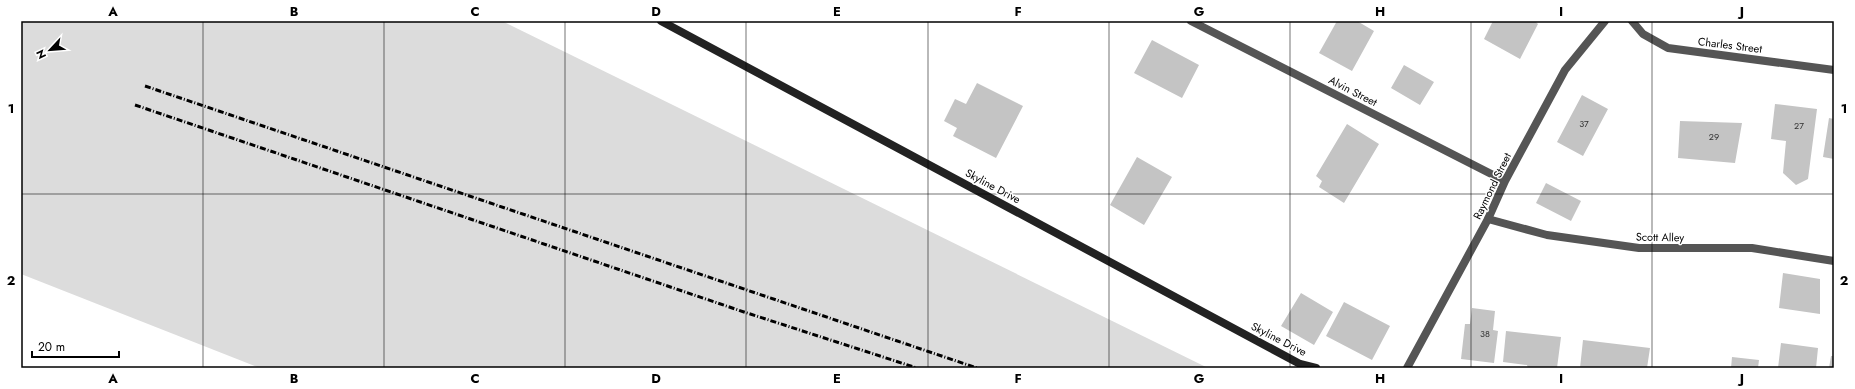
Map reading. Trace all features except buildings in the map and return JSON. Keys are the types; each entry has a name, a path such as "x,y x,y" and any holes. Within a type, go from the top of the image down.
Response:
{"street":[{"name":"Skyline Drive","path":"661,21 1300,364 1316,368"},
{"name":"Alvin Street","path":"1191,21 1505,181"},
{"name":"Raymond Street","path":"1407,368 1488,219 1505,181 1566,70 1605,21"},
{"name":"Charles Street","path":"1632,21 1643,34 1668,48 1834,70"},
{"name":"Scott Alley","path":"1488,219 1547,235 1639,248 1752,248 1834,261"}],"shaded area":[{"path":"21,21 502,21 1208,368 260,368 21,274"}],"railway":[{"path":"145,86 977,368"},
{"path":"135,105 744,312 917,368"}]}
